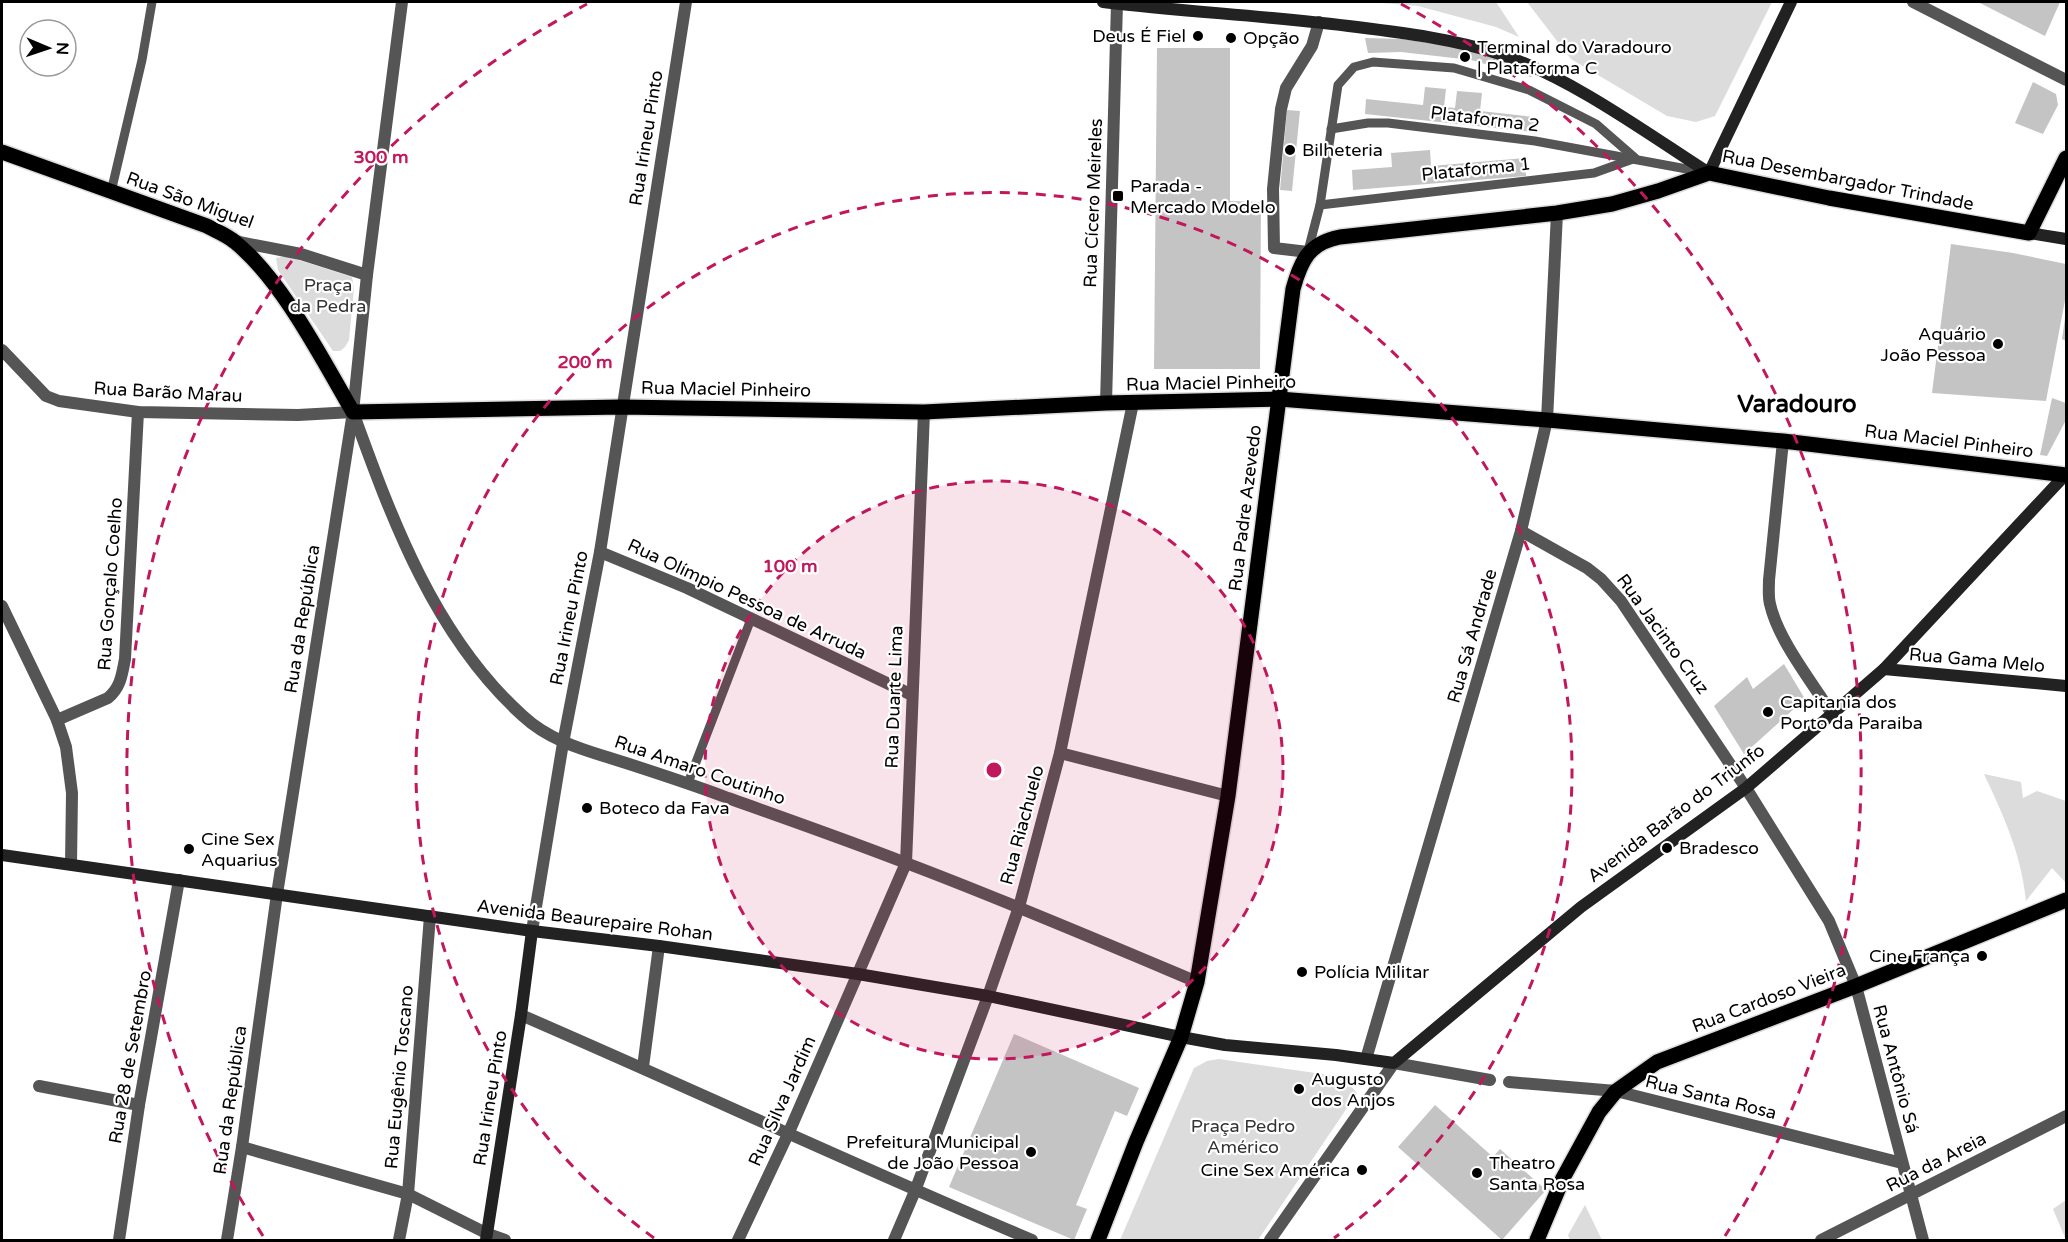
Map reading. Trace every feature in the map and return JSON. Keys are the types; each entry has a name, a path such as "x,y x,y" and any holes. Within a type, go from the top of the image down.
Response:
{"main road":[{"path":"1103,2 1319,22 1422,35 1501,55 1559,80 1709,173 1791,2"},
{"name":"Rua São Miguel","path":"2,152 207,226 234,241"},
{"path":"2029,233 2067,158"},
{"name":"Rua Desembargador Trindade","path":"1308,252 1327,240 1340,237 1557,213 1612,204 1709,173 1829,198 2067,239"},
{"path":"234,241 268,276 299,321 353,412"},
{"name":"Rua Padre Azevedo","path":"1181,1037 1197,982 1228,796 1293,289 1299,268 1308,252"},
{"name":"Rua Maciel Pinheiro","path":"353,412 621,407 924,412 1106,403 1279,399 1783,441 2066,475"},
{"name":"Avenida Barão do Triunfo","path":"1394,1063 1581,907 1746,788 1884,669 2066,475"},
{"name":"Rua Gama Melo","path":"1884,669 2067,686"},
{"name":"Avenida Beaurepaire Rohan","path":"2,855 531,931 659,946 858,974 988,996 1181,1037"},
{"name":"Rua Cardoso Vieira","path":"1537,1240 1563,1178 1599,1112 1616,1091 1657,1062 1856,986 2067,900"},
{"name":"Rua Irineu Pinto","path":"487,1237 521,1015 531,931"},
{"path":"1098,1240 1181,1037 1225,1045 1394,1063"}],"street":[{"name":"Rua da República","path":"227,1240 277,894 353,412 402,2"},
{"name":"Rua Irineu Pinto","path":"531,931 563,742 600,552 686,2"},
{"path":"1914,2 2067,80"},
{"name":"Rua Cícero Meireles","path":"1106,403 1117,3"},
{"path":"1308,252 1274,248 1274,189 1281,109 1286,88 1312,46 1319,22"},
{"name":"Rua Sá Andrade","path":"1366,1059 1521,531 1547,420 1557,213"},
{"name":"Rua São Miguel","path":"234,241 301,254 368,275"},
{"name":"Rua Barão Marau","path":"2,350 46,396 59,402 138,412 298,415 353,412"},
{"name":"Rua Riachuelo","path":"894,1240 915,1191 1019,907 1060,753 1133,403"},
{"name":"Rua Gonçalo Coelho","path":"57,720 108,698 121,682 126,647 138,412"},
{"name":"Rua Amaro Coutinho","path":"353,412 382,490 408,550 450,628 474,664 499,693 542,732 563,742 688,783 906,863 1019,907 1197,982"},
{"name":"Rua Duarte Lima","path":"858,974 906,863 924,412"},
{"path":"1783,441 1769,580 1769,601 1774,619 1784,637 1832,714"},
{"name":"Rua Jacinto Cruz","path":"1521,531 1587,568 1601,579 1621,601 1746,788 1829,921 1856,986"},
{"name":"Rua Olímpio Pessoa de Arruda","path":"600,552 687,588 912,695"},
{"path":"2,606 57,720 66,747 70,771 71,864"},
{"path":"1060,753 1228,796"},
{"name":"Rua 28 de Setembro","path":"118,1240 139,1105 179,880"},
{"name":"Rua Eugênio Toscano","path":"399,1240 408,1194 430,916"},
{"path":"643,1068 659,946"},
{"name":"Rua Silva Jardim","path":"738,1240 789,1132 858,974"},
{"name":"Rua Antônio Sá","path":"1856,986 1923,1240"},
{"path":"521,1015 789,1132 915,1191 1032,1240"},
{"path":"1270,1240 1394,1063 1490,1080"},
{"name":"Rua Santa Rosa","path":"1509,1082 1616,1091 1902,1163"},
{"path":"39,1086 139,1105"},
{"name":"Rua da Areia","path":"1821,1240 2067,1116"},
{"path":"242,1147 408,1194 487,1237 505,1240"}],"lane":[{"path":"111,192 142,60 152,2"},
{"path":"1308,252 1320,205 1338,85 1354,67 1373,62 1454,68 1529,90 1596,124 1635,158"},
{"name":"Plataforma 2","path":"1331,129 1368,123 1388,123 1535,141 1709,173"},
{"name":"Plataforma 1","path":"1320,205 1594,173 1635,158"},
{"path":"688,783 752,618"}],"green space":[{"path":"1370,2 1496,2 1519,37 1496,27 1418,6"},
{"path":"1527,2 1772,2 1715,116 1696,122 1667,116 1571,59"},
{"name":"Praça da Pedra","path":"286,256 352,277 354,288 349,340 340,351 333,351 278,270 276,258"},
{"path":"1984,774 2021,782 2023,798 2037,791 2066,801 2066,883 2052,868 2026,901 2016,851"},
{"name":"Praça Pedro Américo","path":"1219,1059 1343,1077 1357,1093 1258,1240 1120,1240 1194,1068 1207,1061"},
{"path":"2066,1200 2066,1240 2053,1209"},
{"path":"1585,1205 1602,1240 1570,1240 1568,1235"}],"building":[{"path":"1978,2 2060,2 2045,36"},
{"name":"Terminal do Varadouro | Plataforma C","path":"1365,38 1402,39 1477,50 1534,74 1531,77 1471,60 1401,52 1368,53"},
{"path":"1157,48 1230,48 1230,201 1261,202 1260,369 1154,369"},
{"path":"2033,82 2056,94 2058,105 2043,134 2015,123"},
{"path":"1425,87 1446,89 1444,107 1455,108 1457,91 1482,93 1480,111 1534,117 1533,132 1365,114 1366,99 1423,105"},
{"name":"Bilheteria","path":"1287,110 1300,111 1292,191 1280,190"},
{"path":"1430,150 1431,166 1525,158 1526,176 1353,190 1352,170 1392,167 1391,153"},
{"name":"Aquário João Pessoa","path":"1951,244 2066,264 2066,295 2046,401 1932,393"},
{"path":"2066,319 2066,341 2062,339"},
{"path":"2052,398 2066,403 2066,420 2047,456 2040,455"},
{"path":"1784,664 1805,699 1744,754 1714,706 1747,677 1753,689"},
{"name":"Prefeitura Municipal de João Pessoa","path":"1014,1034 1139,1088 1127,1116 1115,1111 1076,1205 1087,1209 1074,1240 949,1187"},
{"name":"Theatro Santa Rosa","path":"1435,1105 1493,1157 1500,1149 1546,1190 1502,1240 1398,1147"}],"place":[{"name":"Deus É Fiel","path":"1198,36"},
{"name":"Opção","path":"1231,38"},
{"name":"Terminal do Varadouro | Plataforma C","path":"1465,57"},
{"name":"Bilheteria","path":"1290,150"},
{"name":"Parada - Mercado Modelo","path":"1118,196"},
{"name":"Aquário João Pessoa","path":"1998,344"},
{"name":"Capitania dos Porto da Paraiba","path":"1768,712"},
{"name":"Boteco da Fava","path":"587,808"},
{"name":"Bradesco","path":"1667,848"},
{"name":"Cine Sex Aquarius","path":"189,849"},
{"name":"Cine França","path":"1982,956"},
{"name":"Polícia Militar","path":"1302,972"},
{"name":"Augusto dos Anjos","path":"1299,1089"},
{"name":"Prefeitura Municipal de João Pessoa","path":"1031,1152"},
{"name":"Cine Sex América","path":"1362,1170"},
{"name":"Theatro Santa Rosa","path":"1477,1173"}],"district":[{"name":"Varadouro","path":"1797,404"}]}
